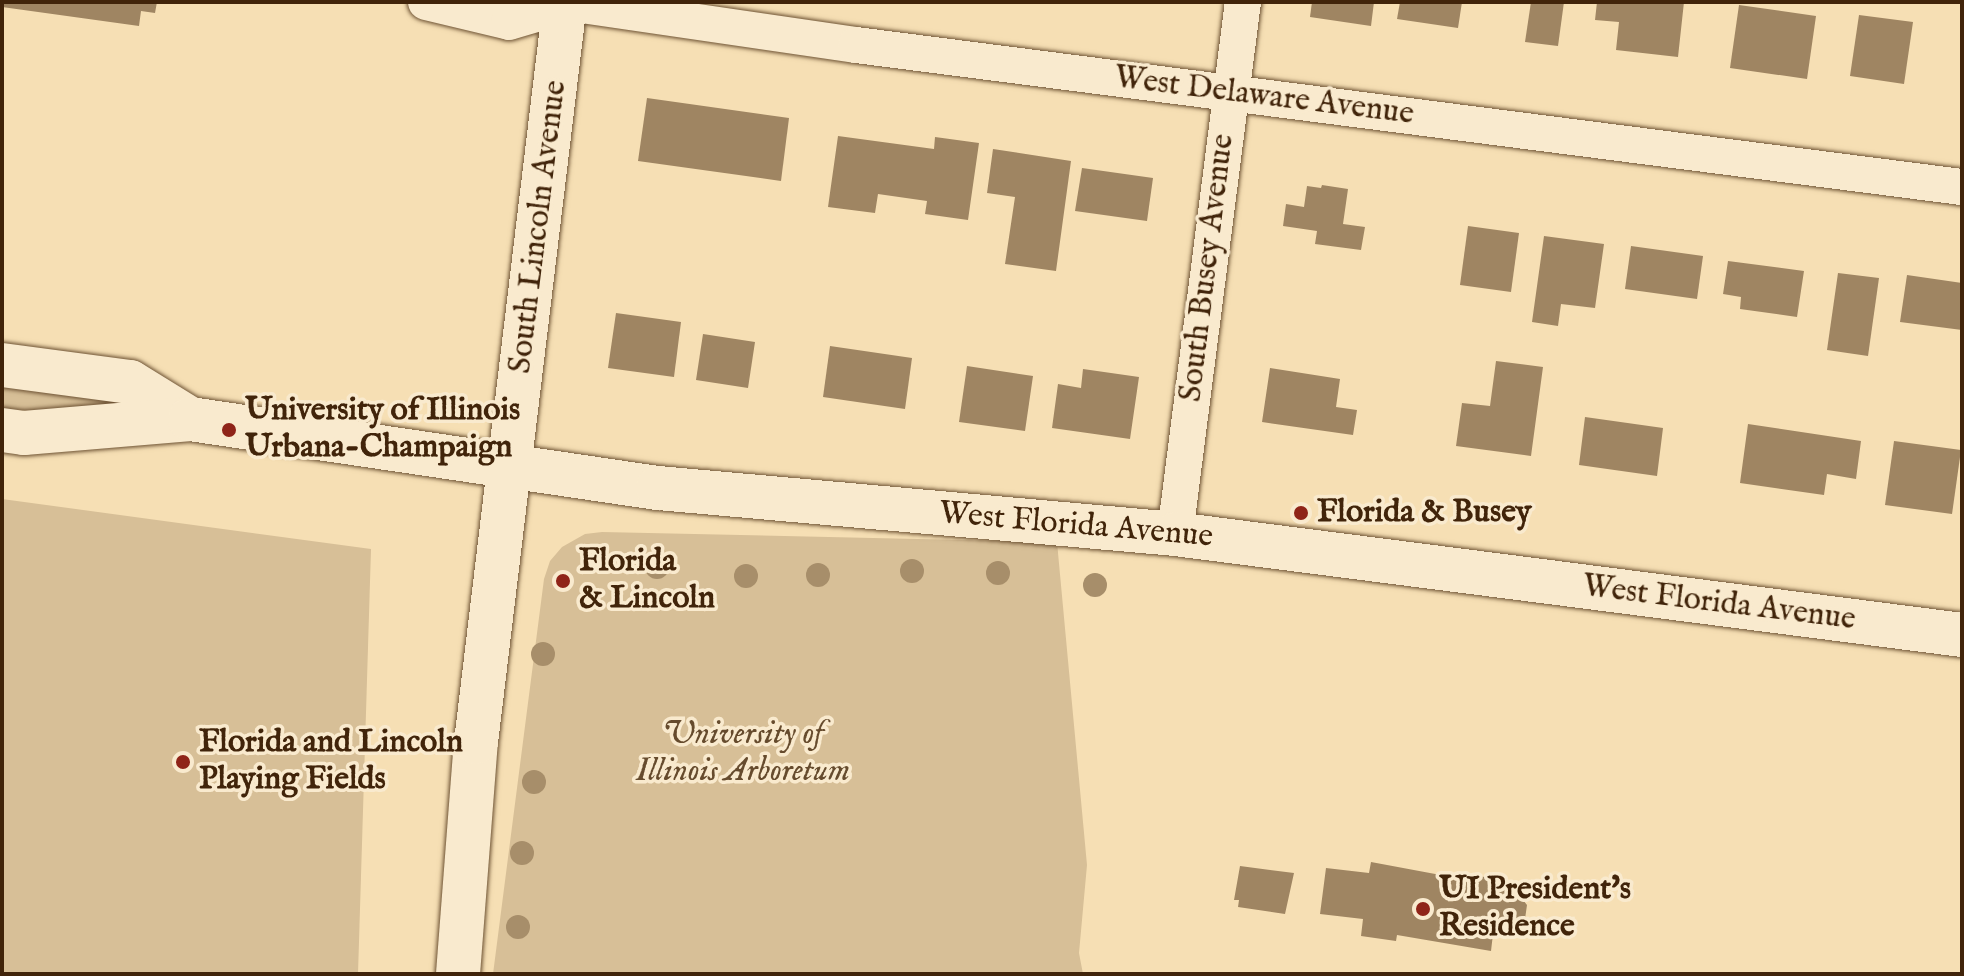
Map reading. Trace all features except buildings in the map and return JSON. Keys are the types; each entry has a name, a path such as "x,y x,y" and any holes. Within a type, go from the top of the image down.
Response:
{"main road":[{"name":"South Lincoln Avenue","path":"458,974 476,742 565,3"},
{"name":"West Florida Avenue","path":"2,365 130,382 190,419"},
{"name":"West Florida Avenue","path":"2,430 24,433 190,419 658,488 1175,534 1962,635"}],"street":[{"name":"West Delaware Avenue","path":"426,2 509,22 565,3 1962,187"},
{"name":"South Busey Avenue","path":"1175,534 1243,2"}],"green space":[{"path":"2,385 145,405 45,411 2,409"},
{"name":"Florida and Lincoln Playing Fields","path":"2,499 371,549 358,974 2,974"},
{"name":"University of Illinois Arboretum","path":"585,534 1057,542 1087,865 1079,953 1083,974 493,974 544,579 550,561 562,547"}],"place":[{"name":"University of Illinois Urbana-Champaign","path":"229,430"},
{"name":"Florida & Busey","path":"1301,513"},
{"name":"Florida & Lincoln","path":"563,581"},
{"name":"Florida and Lincoln Playing Fields","path":"183,762"},
{"name":"UI President's Residence","path":"1423,909"}]}
